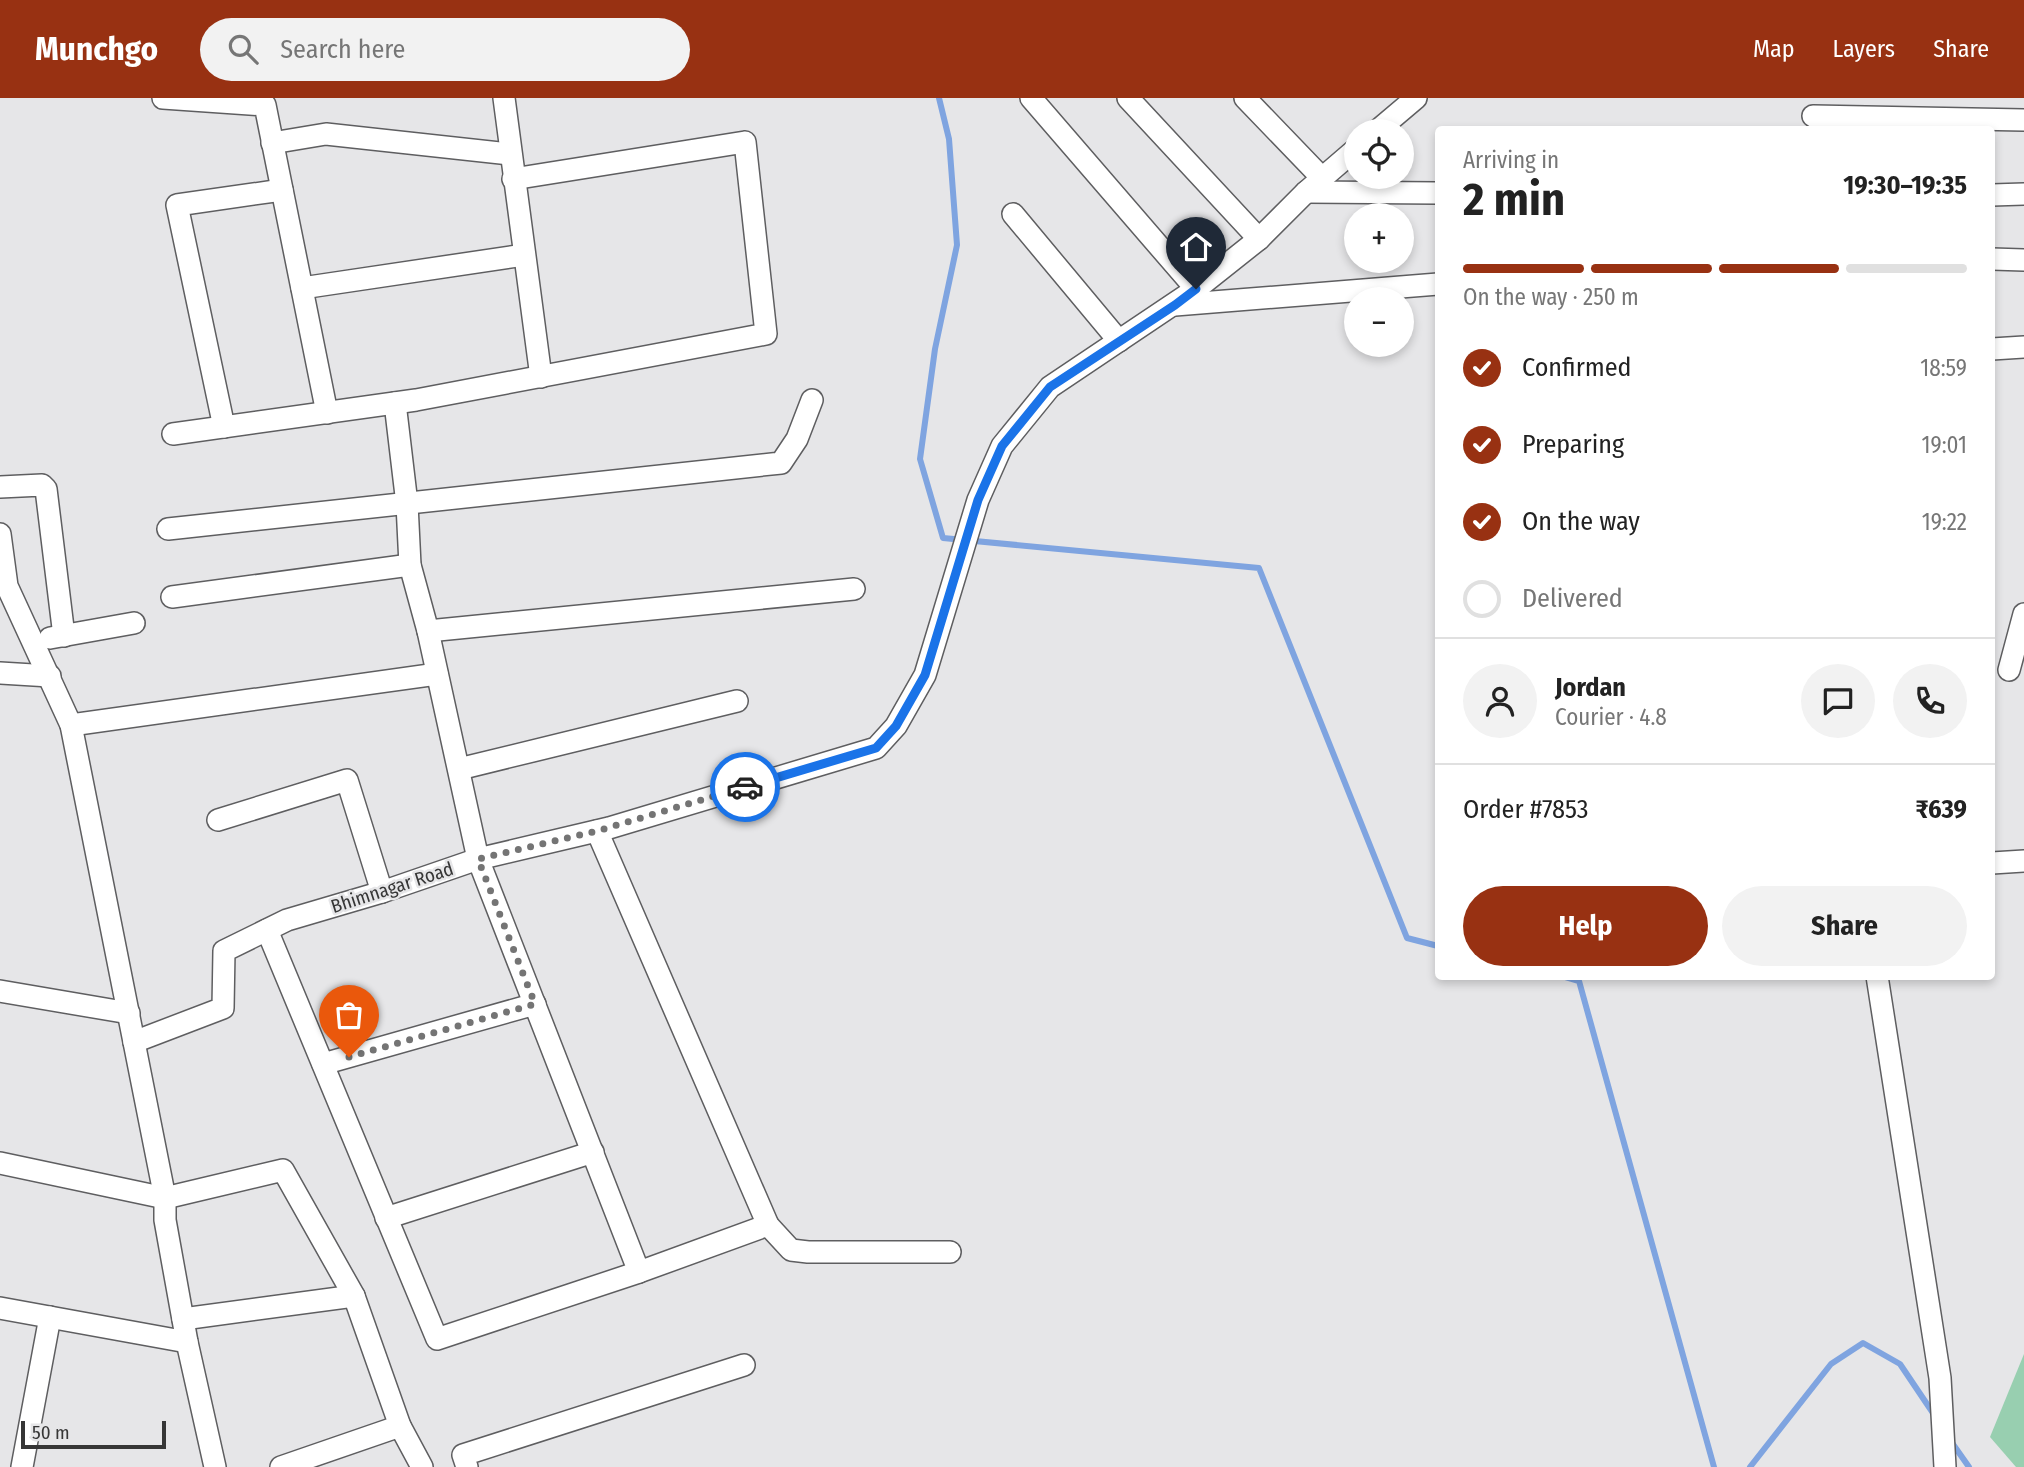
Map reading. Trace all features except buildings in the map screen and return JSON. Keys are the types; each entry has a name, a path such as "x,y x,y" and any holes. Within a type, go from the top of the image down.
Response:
{"street":[{"path":"163,98 265,105 327,413"},
{"path":"504,98 541,377"},
{"path":"1031,98 1196,289"},
{"path":"1245,98 1323,178"},
{"path":"1391,119 1416,98"},
{"path":"1130,99 1259,239"},
{"path":"1813,114 2024,120"},
{"path":"272,143 326,134 510,154"},
{"path":"173,434 395,403 766,334 745,142 513,178"},
{"name":"Bhimnagar Road","path":"134,1042 223,1008 224,951 287,920 382,892 478,859 597,831 876,748 896,726 925,675 978,500 1002,446 1050,387 1196,289 1259,239 1306,192 1344,160"},
{"path":"224,427 177,205 282,190"},
{"path":"1306,192 1435,193"},
{"path":"1995,195 2024,194"},
{"path":"1013,214 1119,341"},
{"path":"302,288 524,255"},
{"path":"1995,259 2024,260"},
{"path":"1175,305 1435,284"},
{"path":"1995,349 2024,347"},
{"path":"168,529 781,463 797,439 812,400"},
{"path":"395,403 407,504 410,565 428,631 478,859 639,1272"},
{"path":"0,487 39,485 46,489 64,636"},
{"path":"0,534 7,586 71,724 164,1198 165,1220 187,1342 215,1467"},
{"path":"172,597 410,565"},
{"path":"428,631 854,589"},
{"path":"2009,670 2024,614"},
{"path":"33,641 134,624"},
{"path":"0,673 50,676"},
{"path":"71,724 437,674"},
{"path":"459,769 737,701"},
{"path":"219,820 348,780 382,892"},
{"path":"597,831 768,1225 791,1250 950,1252"},
{"path":"1995,863 2024,861"},
{"path":"267,930 437,1339 639,1272 768,1225"},
{"path":"1878,980 1940,1378 1945,1467"},
{"path":"0,992 128,1013"},
{"path":"323,1064 535,1004"},
{"path":"386,1218 593,1152"},
{"path":"0,1163 164,1198 284,1170 354,1296 400,1426 422,1467"},
{"path":"183,1319 354,1296"},
{"path":"0,1308 187,1342"},
{"path":"22,1467 50,1317"},
{"path":"445,1467 744,1364"},
{"path":"281,1467 400,1426"}],"green space":[{"path":"2024,1354 2024,1467 2016,1467 1990,1437"}],"waterway":[{"path":"939,98 949,139 957,245 935,349 920,459 943,538 1259,568 1407,938 1435,945"},
{"path":"1576,980 1579,981 1714,1467"},
{"path":"1750,1467 1831,1364 1863,1343 1900,1364 1935,1416"},
{"path":"1950,1440 1969,1467"}],"way so far":[{"path":"349,1057 535,1004 478,859 597,831 745,787"}],"route":[{"path":"745,787 876,748 896,726 925,675 978,500 1002,446 1050,387 1196,289"}]}
